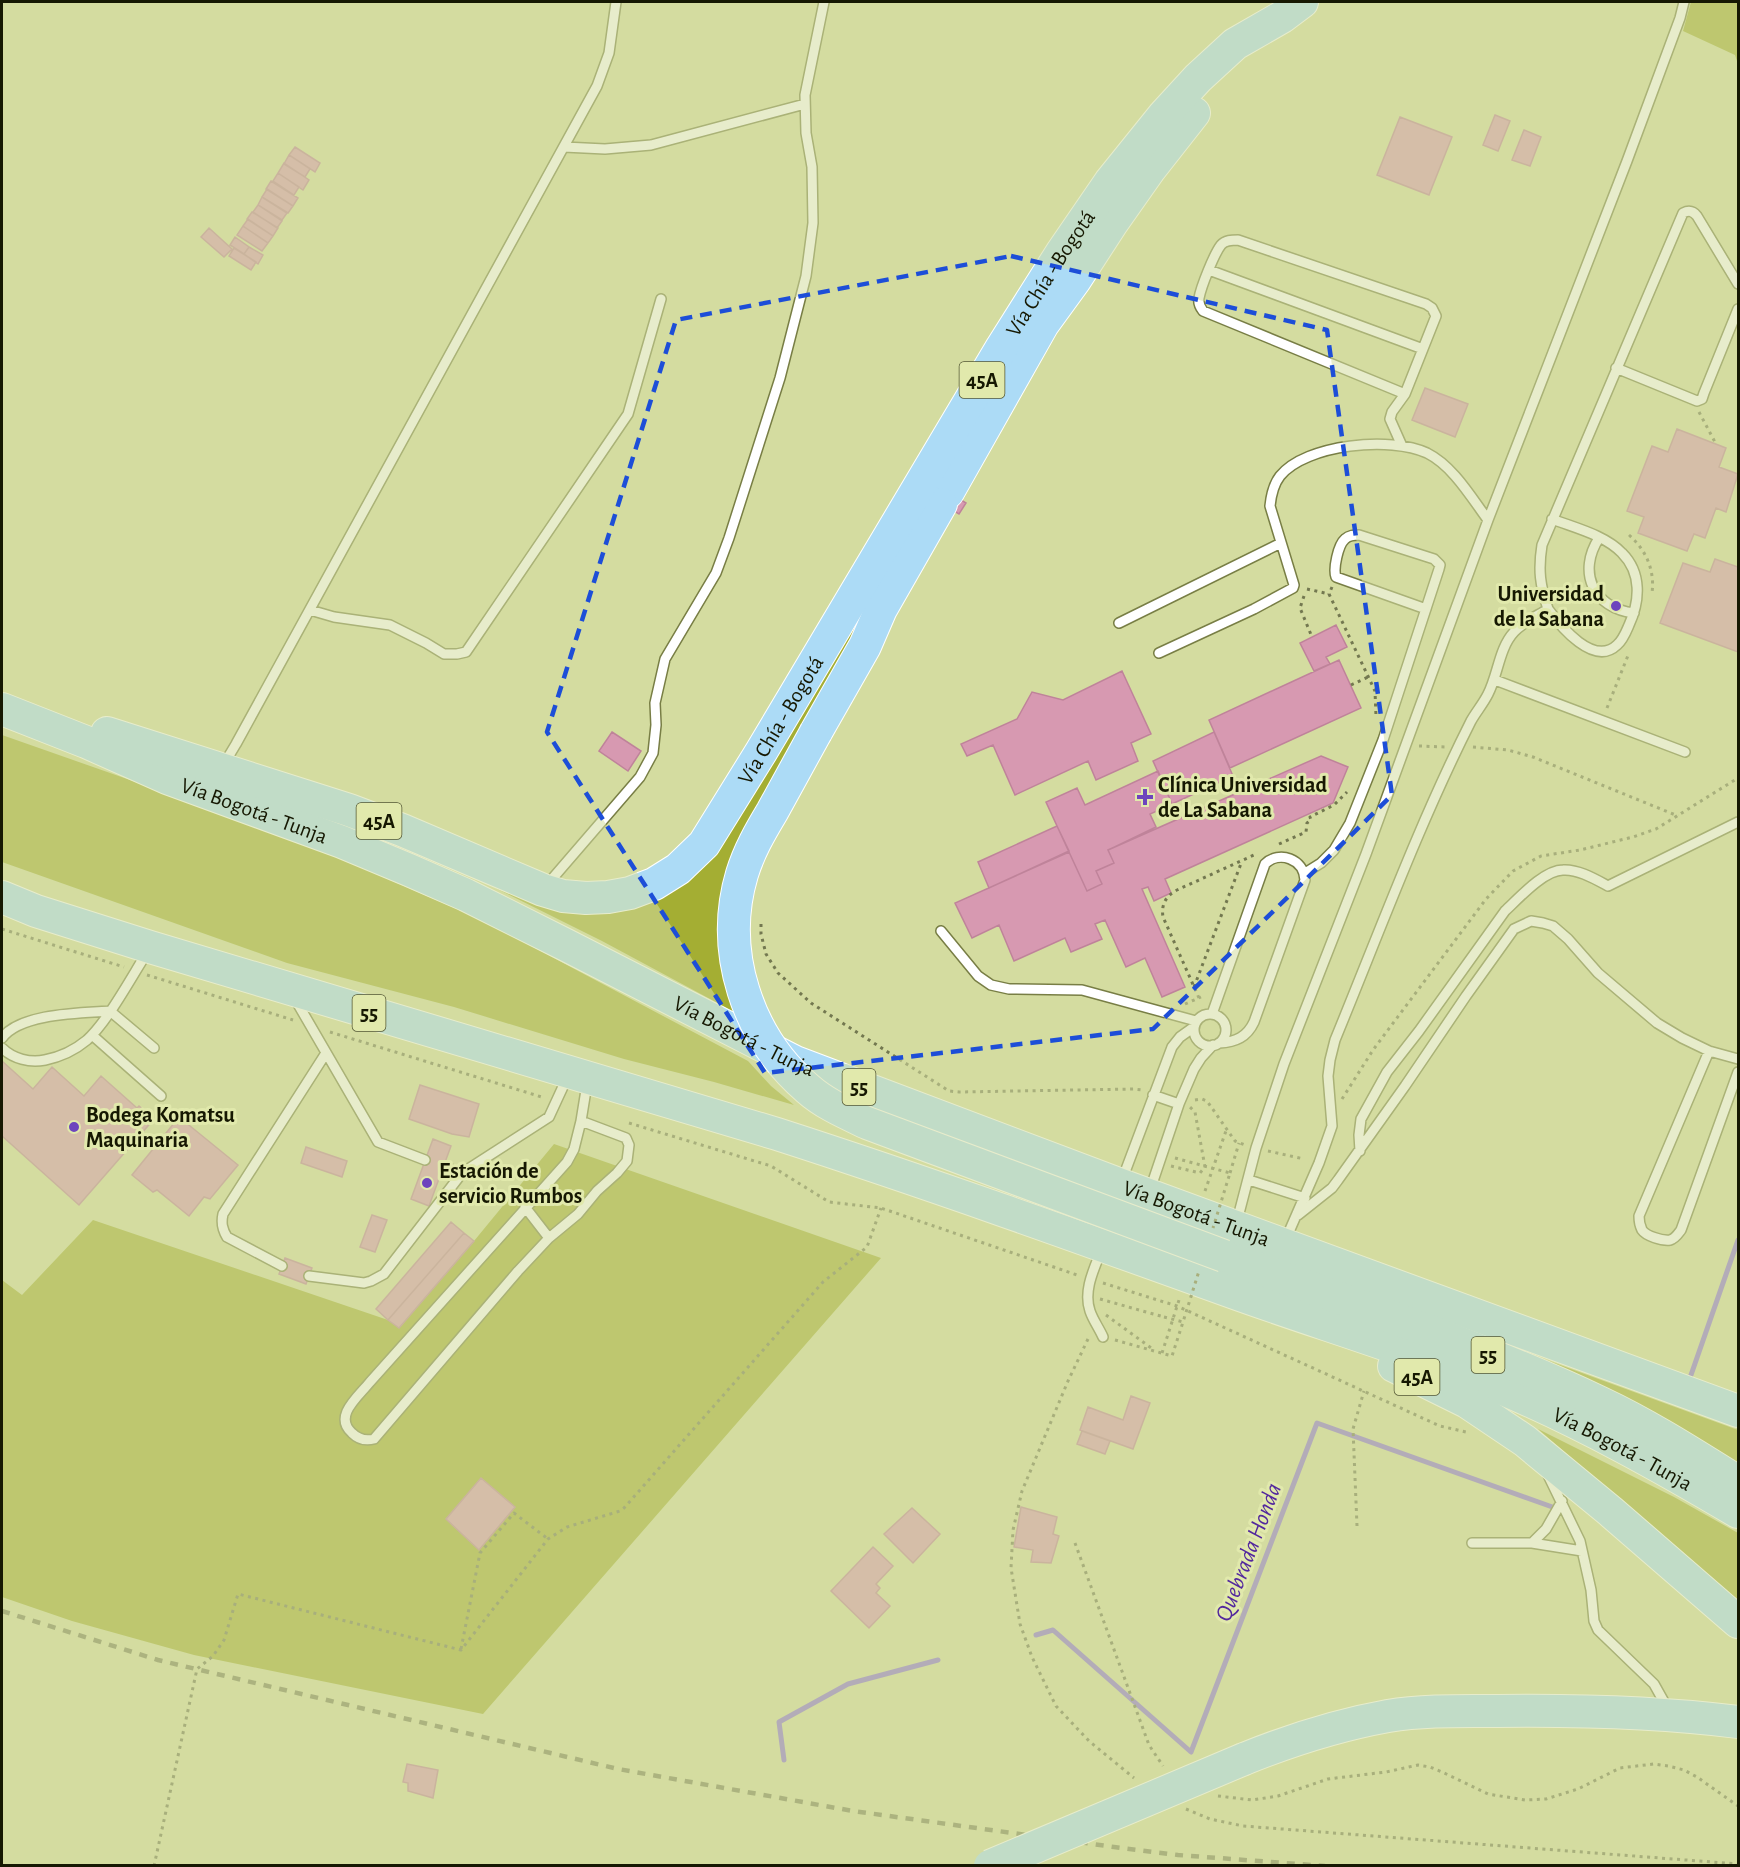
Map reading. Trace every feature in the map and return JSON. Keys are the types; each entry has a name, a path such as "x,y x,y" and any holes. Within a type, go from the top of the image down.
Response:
{"highway":[{"name":"55","path":"1292,9 1221,82 1192,116 1150,169 1112,223 1075,280 1051,328 881,609 865,646 752,846 741,875 734,918 735,953 743,995 755,1022 782,1063 808,1089 837,1109 867,1123 1550,1379 1654,1431 1738,1482"},
{"name":"Vía Chía - Bogotá","path":"2,702 141,743 349,810 543,890 563,896 608,897 630,893 654,884 678,869 704,844 1002,347 1062,252 1110,183 1164,115 1198,78 1235,44 1292,9"},
{"name":"Vía Bogotá - Tunja","path":"2,709 86,742 167,778 342,842 428,879 556,939 795,1062 1235,1227 1290,1230 1738,1411"},
{"name":"Vía Bogotá - Tunja","path":"2,897 143,959 290,989 850,1158 931,1184 1448,1367 1560,1414 1628,1449 1738,1512"},
{"name":"45A","path":"1269,1305 1467,1402 1496,1420 1610,1511 1738,1622"},
{"path":"990,1866 1244,1758 1297,1738 1348,1724 1390,1716 1451,1711 1538,1710 1672,1715 1738,1722"}],"lane":[{"path":"221,769 597,86 609,53 616,2"},
{"path":"543,890 640,777 652,753 656,725 655,703 665,659 716,573 780,378 806,276 813,223 812,166 806,133 804,95 824,2"},
{"path":"1235,1227 1256,1148 1284,1064 1366,854 1488,520 1627,161 1684,2"},
{"path":"564,147 605,149 651,145 805,104"},
{"path":"1552,519 1599,538 1621,551 1635,572 1637,598 1634,613 1618,644 1612,649 1595,650 1580,643 1558,623 1548,609 1541,588 1539,565 1542,545 1552,519 1616,368 1683,213 1694,212 1738,284"},
{"path":"1402,446 1390,419 1392,412 1405,394 1436,316 1432,308 1238,240 1230,240 1222,244 1198,299 1203,311 1405,394"},
{"path":"1209,270 1423,349"},
{"path":"310,610 334,617 390,625 444,654 466,652 628,414 661,299"},
{"path":"1616,368 1692,400 1702,399 1738,309"},
{"path":"1159,653 1254,609 1293,587 1270,506 1275,485 1286,470 1312,456 1340,447 1388,445 1417,449 1441,462 1488,520"},
{"path":"1305,873 1321,863 1338,843 1350,823 1383,740 1440,569 1440,565 1434,560 1353,535 1346,537 1334,568 1336,577 1426,609"},
{"path":"1599,538 1589,559 1588,570 1591,581 1603,600 1612,607 1634,613"},
{"path":"1119,623 1281,543"},
{"path":"1290,1230 1330,1136 1332,1126 1328,1076 1335,1040 1417,839 1472,718 1495,680 1508,640 1524,623 1548,609"},
{"path":"1495,680 1685,752"},
{"path":"1360,1151 1361,1119 1388,1072 1505,910 1550,873 1564,870 1582,874 1608,886 1738,822"},
{"path":"1195,1024 1197,1040 1207,1046 1233,1042 1251,1029 1305,880 1305,873 1296,861 1276,857 1265,864 1212,1014"},
{"path":"1290,1230 1332,1188 1360,1151 1514,929 1531,921 1553,926 1568,939 1598,973 1657,1023 1709,1051 1738,1059"},
{"path":"941,931 978,976 992,985 1009,989 1082,990 1195,1024"},
{"path":"2,1048 14,1056 30,1061 38,1061 74,1050 92,1035 143,959"},
{"path":"290,989 378,1142 425,1160"},
{"path":"1440,1001 1455,1013"},
{"path":"2,1036 14,1027 38,1019 110,1011 154,1048"},
{"path":"1212,1014 1218,1016 1226,1032 1198,1062 1183,1105 1134,1190 1153,1095 1172,1047 1200,1017 1212,1014"},
{"path":"92,1035 161,1096"},
{"path":"1709,1051 1639,1216 1644,1233 1670,1240 1676,1237 1681,1230 1738,1072"},
{"path":"282,1266 227,1237 221,1221 223,1214 326,1053"},
{"path":"309,1276 355,1283 364,1283 379,1278 390,1267 462,1173 549,1117 556,1102 578,1075"},
{"path":"578,1075 581,1121 574,1149 567,1162 344,1413 345,1423 352,1433 363,1440 374,1439 518,1271 549,1238 578,1214 627,1161 629,1145 626,1138 581,1121"},
{"path":"1153,1095 1183,1105"},
{"path":"444,1167 462,1173"},
{"path":"1248,1180 1305,1198"},
{"path":"525,1207 549,1238"},
{"path":"1102,1337 1090,1311 1088,1298 1090,1279 1103,1246"},
{"path":"1534,1449 1580,1541 1591,1590 1594,1621 1599,1630 1654,1684 1672,1715"},
{"path":"1532,1543 1546,1529 1562,1501"},
{"path":"1472,1543 1532,1543 1582,1551"}],"path":[{"path":"1692,400 1716,444"},
{"path":"1336,577 1329,594 1375,691 1375,722 1372,738 1383,740"},
{"path":"1293,587 1329,594"},
{"path":"1308,590 1301,601 1300,608 1312,636"},
{"path":"1351,685 1368,677"},
{"path":"1404,746 1481,747 1508,750 1678,816"},
{"path":"1274,846 1306,832 1310,817 1334,805 1351,785"},
{"path":"1199,998 1164,917 1163,906 1170,894 1177,890 1263,851"},
{"path":"1194,987 1242,861"},
{"path":"760,914 761,934 766,954 778,973 811,1003 949,1091 1134,1089 1153,1095"},
{"path":"2,929 143,959 311,1026 556,1102"},
{"path":"947,1097 949,1091"},
{"path":"1183,1105 1196,1100 1207,1101 1237,1142 1230,1173"},
{"path":"1174,1158 1170,1161 1172,1166 1200,1173 1205,1169 1194,1111"},
{"path":"627,1123 771,1166 829,1202 881,1208 1177,1306 1440,1426 1471,1434"},
{"path":"1195,1188 1205,1192 1227,1128"},
{"path":"461,1650 548,1539 567,1527 624,1508 823,1282 867,1247 881,1208"},
{"path":"1162,1353 1186,1276"},
{"path":"1096,1304 1101,1298 1164,1317"},
{"path":"1100,1310 1156,1351"},
{"path":"1137,1780 1089,1741 1056,1706 1032,1657 1020,1624 1011,1568 1013,1530 1022,1491 1041,1443 1091,1334 1172,1356 1184,1322"},
{"path":"1357,1526 1353,1429 1364,1391"},
{"path":"461,1650 480,1553 514,1513 548,1539"},
{"path":"154,1866 197,1669 213,1656 225,1640 238,1594 461,1650"},
{"path":"1179,1806 1210,1819 1243,1826 1738,1864"}],"highlighted area":[{"path":"1011,256 1327,330 1392,795 1153,1029 765,1073 547,732 676,320"}],"green space":[{"path":"1691,2 1738,2 1738,64 1735,55 1683,31"},
{"path":"998,385 746,842 738,1014 602,941 451,866 646,903 683,885 713,854"},
{"path":"2,735 330,854 480,919 748,1061 771,1086 794,1105 624,1059 454,1007 287,963 2,862"},
{"path":"554,1144 881,1258 483,1714 194,1655 72,1621 2,1597 2,1280 22,1295 93,1220 388,1320 399,1328"},
{"path":"1443,1322 1738,1430 1738,1469"},
{"path":"1538,1429 1674,1497 1738,1533 1738,1602"}],"building":[{"path":"1495,115 1510,121 1498,151 1483,145"},
{"path":"1400,117 1452,137 1429,195 1377,175"},
{"path":"1524,130 1541,137 1530,166 1512,160"},
{"path":"295,147 320,163 315,172 289,155"},
{"path":"289,155 310,169 305,177 284,164"},
{"path":"284,163 309,180 303,190 278,173"},
{"path":"278,173 299,187 294,195 273,181"},
{"path":"271,181 298,198 293,206 266,189"},
{"path":"267,189 293,206 288,213 262,197"},
{"path":"262,197 287,213 282,220 258,205"},
{"path":"258,205 282,221 277,228 253,212"},
{"path":"252,212 278,228 273,236 247,219"},
{"path":"248,219 273,236 268,243 243,226"},
{"path":"243,226 268,243 262,251 237,235"},
{"path":"209,228 232,249 224,257 201,237"},
{"path":"235,237 249,247 244,254 230,245"},
{"path":"249,247 263,255 258,264 244,254"},
{"path":"234,248 256,262 251,270 229,256"},
{"path":"1425,388 1468,404 1455,437 1412,420"},
{"path":"1677,429 1726,448 1719,467 1738,474 1726,512 1716,508 1705,538 1694,534 1687,551 1638,533 1644,517 1627,511 1652,446 1668,452"},
{"path":"934,483 966,503 959,514 927,495"},
{"path":"1715,559 1738,567 1738,652 1660,623 1683,563 1710,572"},
{"path":"1336,625 1347,647 1326,657 1330,664 1314,671 1300,643"},
{"path":"1339,660 1361,708 1230,768 1209,720"},
{"path":"1122,671 1151,734 1131,743 1138,761 1096,780 1088,761 1015,795 993,745 967,756 961,744 1017,719 1032,692 1063,700"},
{"path":"612,732 641,751 628,771 599,751"},
{"path":"1214,732 1233,776 1172,804 1153,761"},
{"path":"1321,756 1348,767 1333,803 1165,879 1171,893 1154,901 1148,887 1142,889 1185,987 1162,997 1145,958 1126,967 1105,920 1095,924 1102,939 1071,952 1065,938 1014,961 999,925 972,938 955,903 1069,852 1087,891 1102,884 1096,871 1114,863 1108,850"},
{"path":"1158,771 1172,804 1150,814 1156,827 1108,850 1114,863 1096,871 1102,884 1087,891 1046,802 1077,788 1085,805"},
{"path":"1057,826 1069,851 989,888 978,862"},
{"name":"Bodega Komatsu Maquinaria","path":"2,1061 33,1089 52,1067 84,1096 101,1076 137,1108 139,1106 154,1119 79,1205 2,1136"},
{"path":"420,1085 479,1104 469,1137 452,1134 409,1119"},
{"path":"179,1117 238,1165 210,1199 204,1197 189,1216 157,1190 153,1192 132,1175"},
{"name":"Estación de servicio Rumbos","path":"433,1139 451,1146 429,1206 411,1199"},
{"path":"306,1147 347,1161 342,1177 301,1163"},
{"path":"372,1215 387,1220 375,1252 360,1247"},
{"path":"451,1222 464,1233 388,1320 376,1309"},
{"path":"464,1233 474,1241 399,1328 388,1320"},
{"path":"285,1258 312,1268 306,1284 279,1274"},
{"path":"1131,1396 1150,1403 1133,1449 1080,1430 1088,1407 1123,1420"},
{"path":"1082,1431 1110,1441 1105,1454 1077,1444"},
{"path":"481,1478 515,1507 479,1550 446,1519"},
{"path":"1021,1507 1057,1517 1053,1534 1059,1536 1051,1563 1031,1562 1033,1550 1014,1547"},
{"path":"912,1508 940,1534 913,1563 884,1534"},
{"path":"873,1547 893,1566 876,1584 880,1588 876,1593 890,1606 869,1628 831,1591"},
{"path":"407,1764 438,1770 433,1798 408,1791 408,1783 403,1782"}],"waterway":[{"name":"Quebrada Honda","path":"1691,1375 1738,1240"},
{"name":"Quebrada Honda","path":"1036,1635 1053,1630 1191,1752 1317,1423 1558,1509"},
{"name":"Quebrada Honda","path":"784,1760 779,1722 848,1684 938,1660"}],"railway":[{"path":"2,1611 158,1660 618,1769 853,1811 1114,1847 1178,1855 1325,1866"}],"place":[{"name":"Universidad de la Sabana","path":"1616,606"},
{"name":"Clínica Universidad de La Sabana","path":"1145,797"},
{"name":"Bodega Komatsu Maquinaria","path":"74,1127"},
{"name":"Estación de servicio Rumbos","path":"427,1183"}]}
